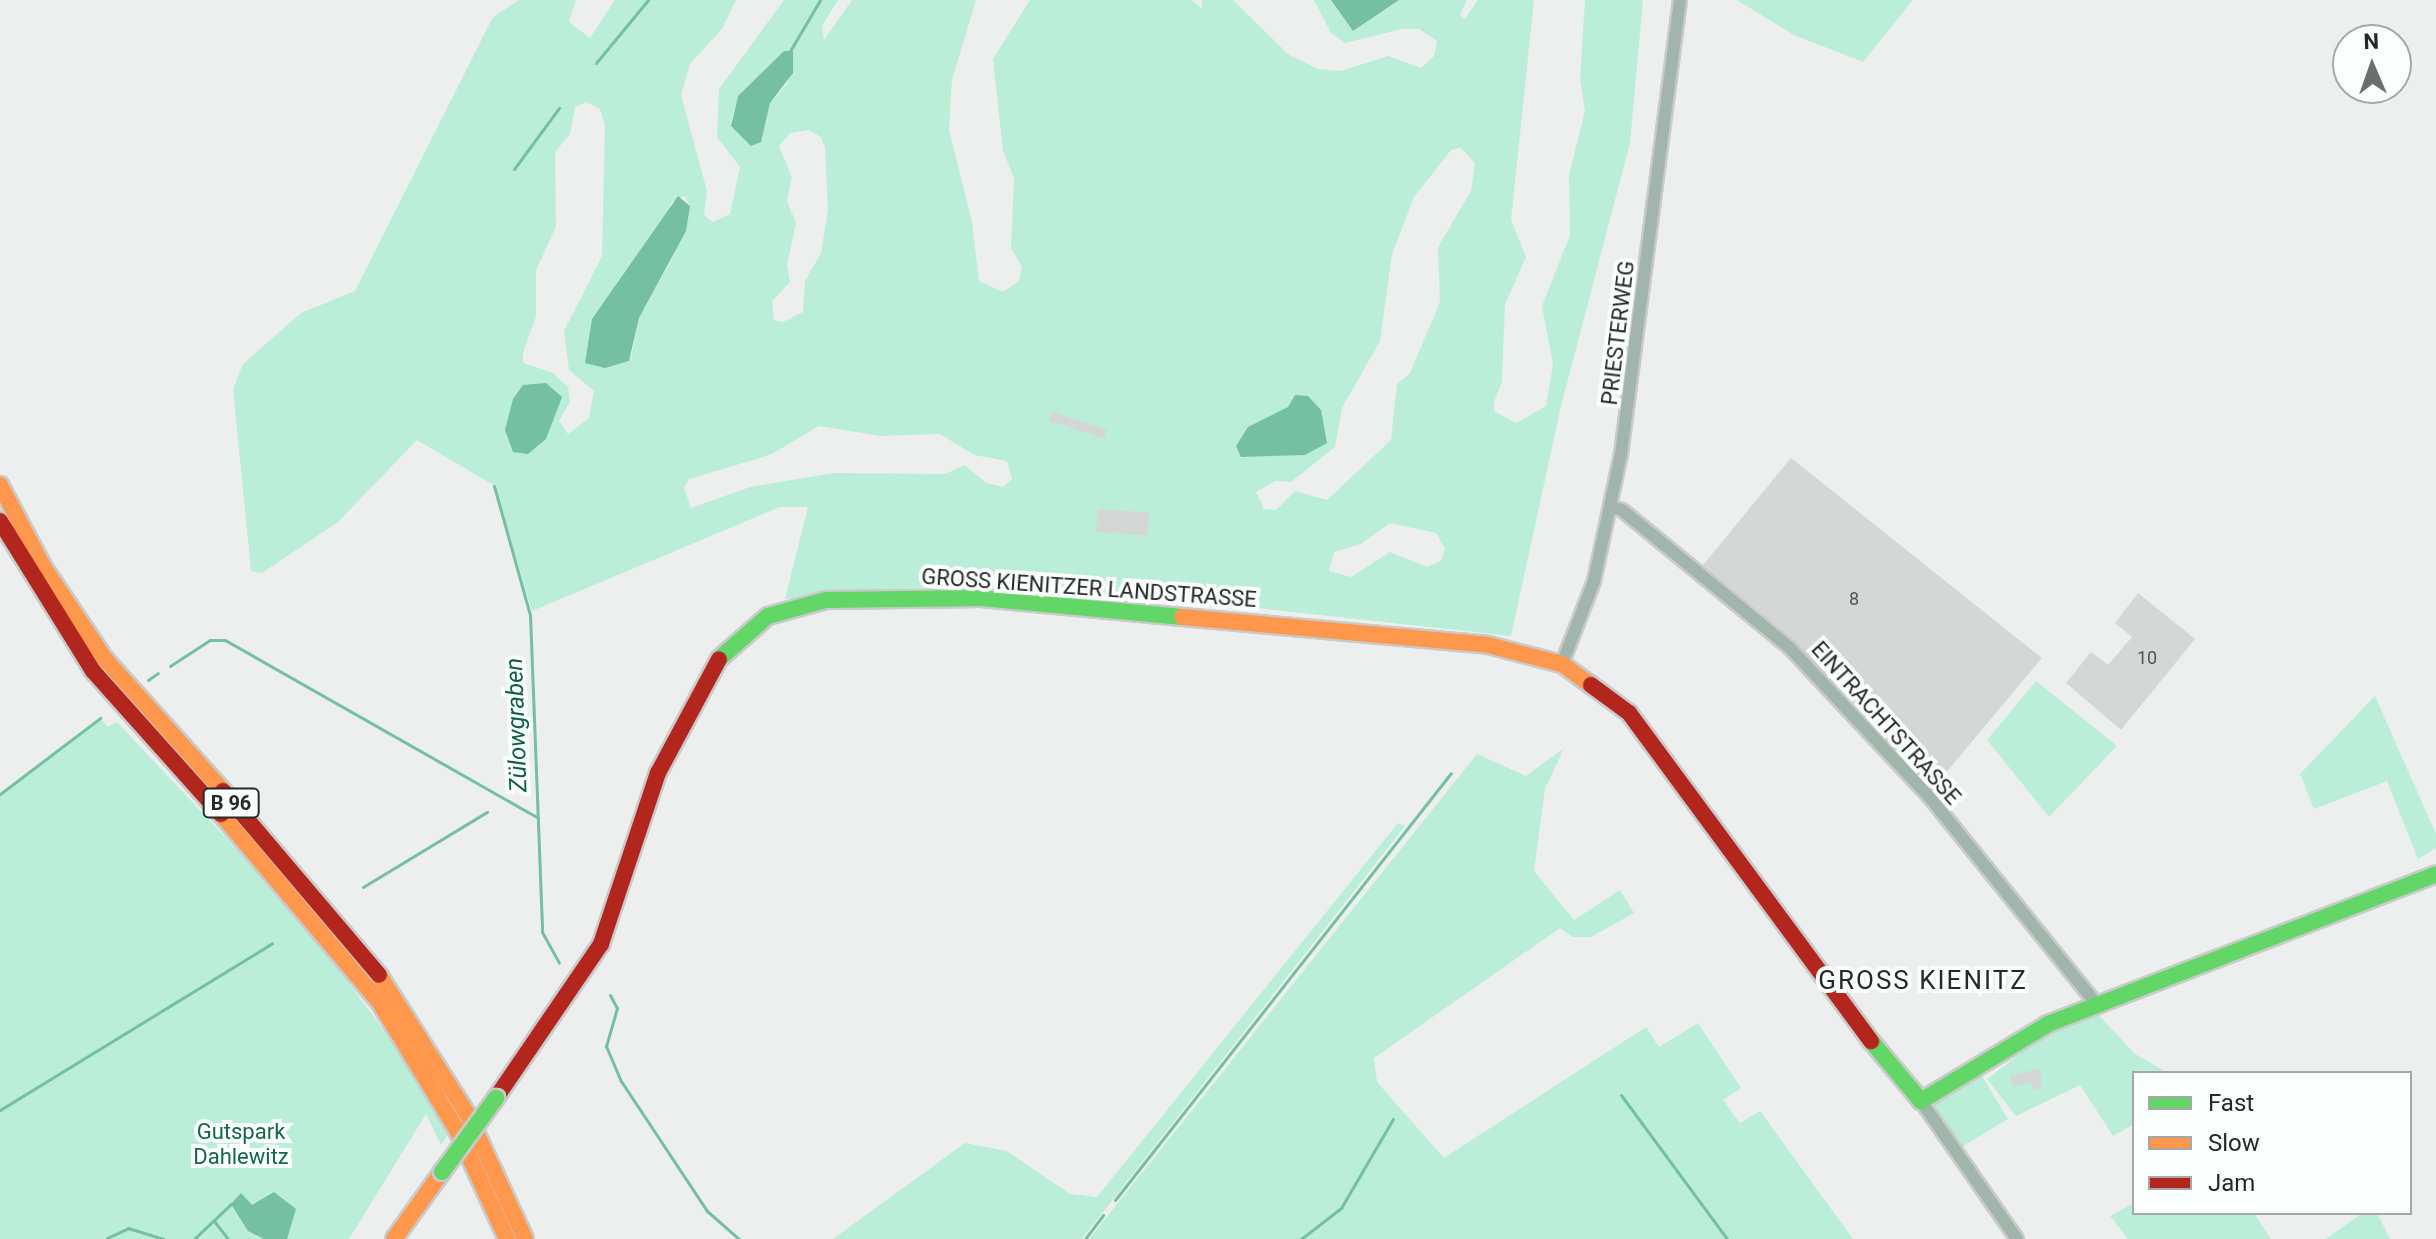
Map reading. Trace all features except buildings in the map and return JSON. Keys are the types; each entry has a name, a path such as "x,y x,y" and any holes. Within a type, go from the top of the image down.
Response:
{"main road":[{"name":"B 96","path":"0,485 44,568 105,659 320,899 396,998 469,1117 525,1239"},
{"name":"B 96","path":"0,521 93,671 302,903 380,1003 458,1132 507,1239"},
{"name":"GROSS KIENITZER LANDSTRASSE","path":"394,1239 496,1098 601,944 658,773 706,677 734,641 768,616 826,600 958,596 1519,650 1562,664 1629,713 1909,1093 1921,1101"},
{"path":"1921,1101 2048,1024 2436,874"}],"street":[{"name":"PRIESTERWEG","path":"1562,664 1585,615 1626,429 1680,0"},
{"name":"EINTRACHTSTRASSE","path":"1610,507 1622,510 1782,640 1931,799 2097,1005"},
{"path":"1921,1101 2017,1239"}],"green space":[{"path":"519,0 576,0 569,22 590,38 615,0 736,0 722,29 690,64 681,95 707,191 704,215 713,222 730,214 740,167 717,137 719,89 784,0 838,0 822,26 824,40 852,0 976,0 952,80 949,130 972,222 979,281 1003,292 1019,281 1022,267 1011,248 1014,178 1003,151 993,59 1030,0 1191,0 1202,8 1202,0 1233,0 1289,55 1318,69 1341,71 1388,56 1421,68 1434,56 1437,41 1419,29 1402,29 1345,43 1331,33 1314,0 1331,0 1353,31 1399,0 1467,0 1460,14 1464,20 1478,0 1534,0 1511,220 1526,257 1505,304 1502,382 1494,401 1494,411 1516,423 1546,406 1553,365 1542,306 1570,235 1569,175 1585,111 1580,79 1585,0 1643,0 1630,143 1561,406 1511,636 1194,601 928,587 785,599 808,507 780,507 532,611 495,486 417,440 338,522 262,573 251,571 233,389 243,364 301,313 355,291 493,17","holes":["784,51 793,51 788,83 770,103 761,142 731,126 738,96","586,102 600,109 605,126 602,256 564,331 569,370 594,391 589,418 568,434 559,421 570,402 568,387 553,373 523,363 523,353 536,316 536,270 556,227 555,152 570,134 575,107","808,130 821,137 825,148 828,210 821,253 805,281 803,312 783,322 774,320 772,301 790,282 787,265 796,223 787,201 792,177 779,146 790,133","1461,148 1475,163 1471,191 1438,247 1440,302 1410,373 1397,384 1391,440 1327,500 1295,491 1276,510 1264,509 1256,492 1275,481 1291,482 1335,447 1342,408 1380,341 1392,254 1414,197 1451,150","685,196 690,206 674,255 639,318 631,357 592,319 656,234 672,202","819,426 880,436 940,434 974,455 1007,461 1012,479 1003,487 986,483 965,465 945,474 833,473 750,487 691,508 684,488 689,479 770,455","1390,523 1436,533 1445,549 1441,561 1427,567 1390,552 1351,577 1329,571 1334,552 1361,544"]},
{"path":"1737,0 1913,0 1863,62 1794,35"},
{"path":"2036,681 2117,746 2049,817 1987,740"},
{"path":"2375,696 2436,834 2436,848 2418,859 2387,781 2314,809 2300,774"},
{"name":"Gutspark Dahlewitz","path":"100,718 108,727 117,722 302,919 407,1062 448,1135 441,1145 426,1114 349,1239 0,1239 0,793"},
{"path":"1564,748 1545,789 1534,871 1574,920 1620,890 1634,913 1591,937 1573,937 1560,928 1374,1058 1377,1082 1444,1158 1646,1027 1659,1047 1698,1023 1741,1088 1723,1100 1740,1123 1760,1111 1853,1239 1089,1239 1477,754 1526,776"},
{"path":"1398,823 1405,826 1082,1239 833,1239 965,1143 1007,1151 1070,1194 1097,1197"},
{"path":"2095,1011 2135,1054 2165,1071 2132,1071 2132,1125 2113,1136 2080,1085 2016,1116 1987,1079 2051,1030"},
{"path":"1979,1071 2008,1119 1953,1152 1924,1104"},
{"path":"2132,1204 2132,1215 2255,1215 2271,1239 2128,1239 2110,1216"},
{"path":"2359,1215 2378,1215 2390,1239 2326,1239"}],"shaded area":[{"path":"1331,0 1399,0 1353,31"},
{"path":"784,51 793,51 793,73 770,103 761,142 751,146 731,126 738,96"},
{"path":"678,196 690,206 686,231 639,318 629,361 605,368 585,363 592,319"},
{"path":"546,383 562,397 546,439 528,454 513,452 505,430 513,399 523,385"},
{"path":"1295,395 1308,396 1321,410 1327,443 1305,455 1241,457 1236,446 1248,427 1288,407"},
{"path":"274,1192 296,1209 287,1239 264,1239 248,1231 231,1204 241,1193 252,1205"}],"waterway":[{"path":"596,63 648,0"},
{"path":"790,51 820,0"},
{"path":"514,169 559,108"},
{"name":"Zülowgraben","path":"494,486 530,615 542,932 559,963"},
{"path":"170,666 210,640 225,640 538,818"},
{"path":"148,680 158,673"},
{"path":"0,794 100,718"},
{"path":"1115,1200 1451,773"},
{"path":"363,887 487,812"},
{"path":"0,1110 272,943"},
{"name":"Zülowgraben","path":"610,995 617,1008 606,1046 621,1081 707,1211 739,1239"},
{"path":"1621,1095 1727,1239"},
{"path":"1301,1239 1341,1208 1393,1119"},
{"path":"194,1239 231,1204"},
{"path":"1085,1239 1103,1215"},
{"path":"214,1221 228,1239"},
{"path":"107,1238 128,1228 163,1239"}],"traffic: fast":[{"path":"719,659 768,616 826,600 981,598 1182,617"},
{"path":"1871,1041 1921,1101 2048,1024 2436,874"},
{"path":"442,1172 496,1098"}],"traffic: slow":[{"path":"0,485 44,568 105,659 223,791"},
{"path":"1182,617 1488,645 1562,664 1591,685"},
{"path":"221,814 380,1003 458,1132 507,1239"},
{"path":"379,975 469,1117 525,1239"},
{"path":"394,1239 442,1172"}],"traffic: jam":[{"path":"0,521 93,671 221,814"},
{"path":"496,1098 601,944 658,773 719,659"},
{"path":"1591,685 1629,713 1871,1041"},
{"path":"223,791 379,975"}],"district":[{"name":"GROSS KIENITZ","path":"1923,981"}]}
